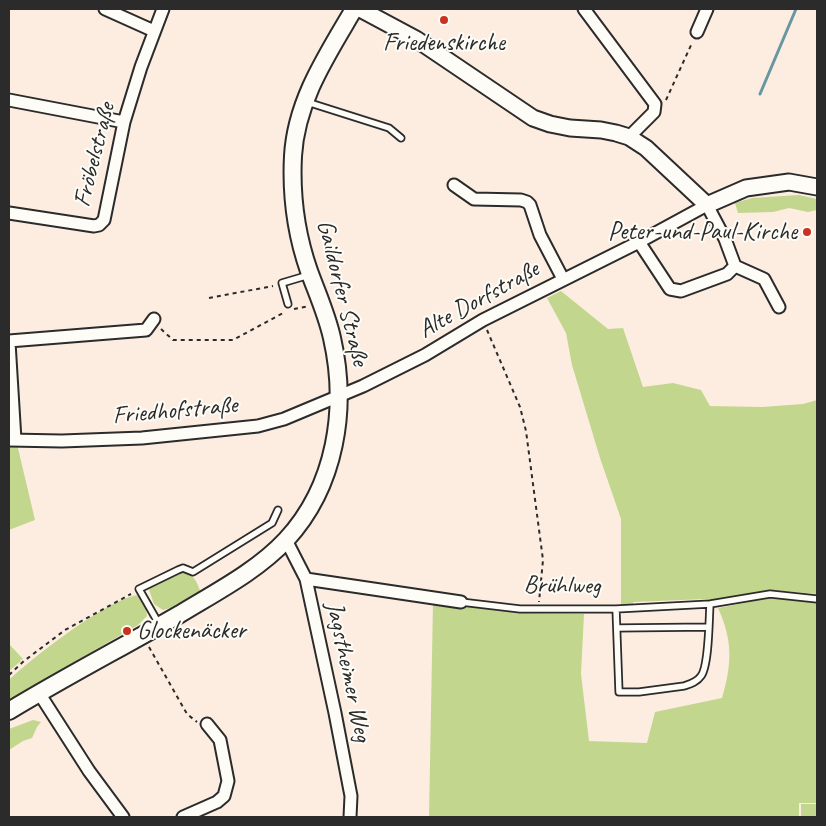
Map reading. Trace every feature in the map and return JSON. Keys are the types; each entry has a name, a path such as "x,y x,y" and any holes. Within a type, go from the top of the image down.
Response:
{"main road":[{"name":"Gaildorfer Straße","path":"9,712 39,693 160,626 258,564 286,540 304,517 318,493 327,472 338,422 340,396 338,368 332,336 310,275 296,222 293,153 298,120 305,101 322,64 354,9"}],"street":[{"path":"105,9 154,31"},
{"name":"Fröbelstraße","path":"9,214 94,226 102,223 124,122 154,31 164,9"},
{"path":"360,9 416,39 533,118 570,128 601,130 629,137 646,148 707,204 736,266 764,278 779,307"},
{"path":"584,9 655,104 654,112 629,137"},
{"path":"697,32 707,9"},
{"path":"9,100 124,122"},
{"path":"707,204 746,188 789,182 817,187"},
{"path":"454,185 474,199 521,200 527,202 532,210 540,235 563,279"},
{"name":"Alte Dorfstraße","path":"340,396 425,355 483,320 639,242 707,204"},
{"path":"639,242 670,289 681,291 727,274 736,266"},
{"path":"12,440 9,342 146,330 154,319"},
{"name":"Friedhofstraße","path":"12,440 62,441 142,438 258,426 284,419 340,396"},
{"name":"Jagstheimer Weg","path":"286,540 306,579 336,713 353,814"},
{"name":"Brühlweg","path":"306,579 461,602"},
{"path":"39,693 89,771 123,817"},
{"path":"183,817 217,802 224,796 228,781 220,740 207,724"}],"lane":[{"path":"305,101 389,128 401,138"},
{"path":"288,304 282,283 310,275"},
{"path":"160,626 139,589 183,568 193,572 272,523 278,510"},
{"name":"Brühlweg","path":"461,602 520,609 616,609 710,604 770,594 817,599"},
{"path":"616,609 619,692 640,692 684,686 696,681 704,671 710,604"},
{"path":"617,628 709,627"}],"path":[{"path":"654,112 665,102 697,32"},
{"path":"209,298 282,283"},
{"path":"154,319 165,334 173,340 234,340 287,311 321,303"},
{"path":"483,320 520,407 526,431 543,560 538,609"},
{"path":"9,675 24,661 65,630 139,589"},
{"path":"142,635 187,714 196,722 207,724"}],"green space":[{"path":"799,195 817,199 817,210 808,212 789,208 773,212 738,213 735,203 752,198"},
{"path":"561,291 608,329 623,328 643,387 673,383 701,390 710,406 762,407 803,404 817,400 817,594 771,590 707,602 706,599 633,602 633,605 621,605 621,519 600,458 572,365 566,333 547,298"},
{"path":"9,443 17,444 35,520 9,530"},
{"path":"181,571 188,573 193,578 200,591 163,610 154,604 149,590 152,584"},
{"path":"139,595 146,608 147,616 138,625 9,702 9,680 35,658 91,617 126,598"},
{"path":"769,598 817,603 817,803 799,803 799,817 429,817 433,602 518,613 584,614 581,674 589,741 647,743 655,712 722,698 728,674 729,653 726,631 718,608"},
{"path":"9,644 23,659 20,659 21,661 9,671"},
{"path":"33,720 41,722 32,738 23,741 9,750 9,729"},
{"path":"801,804 817,804 817,817 801,817"}],"waterway":[{"path":"760,94 796,9"}],"place":[{"name":"Friedenskirche","path":"444,20"},
{"name":"Peter-und-Paul-Kirche","path":"807,232"},
{"name":"Glockenäcker","path":"127,631"}]}
